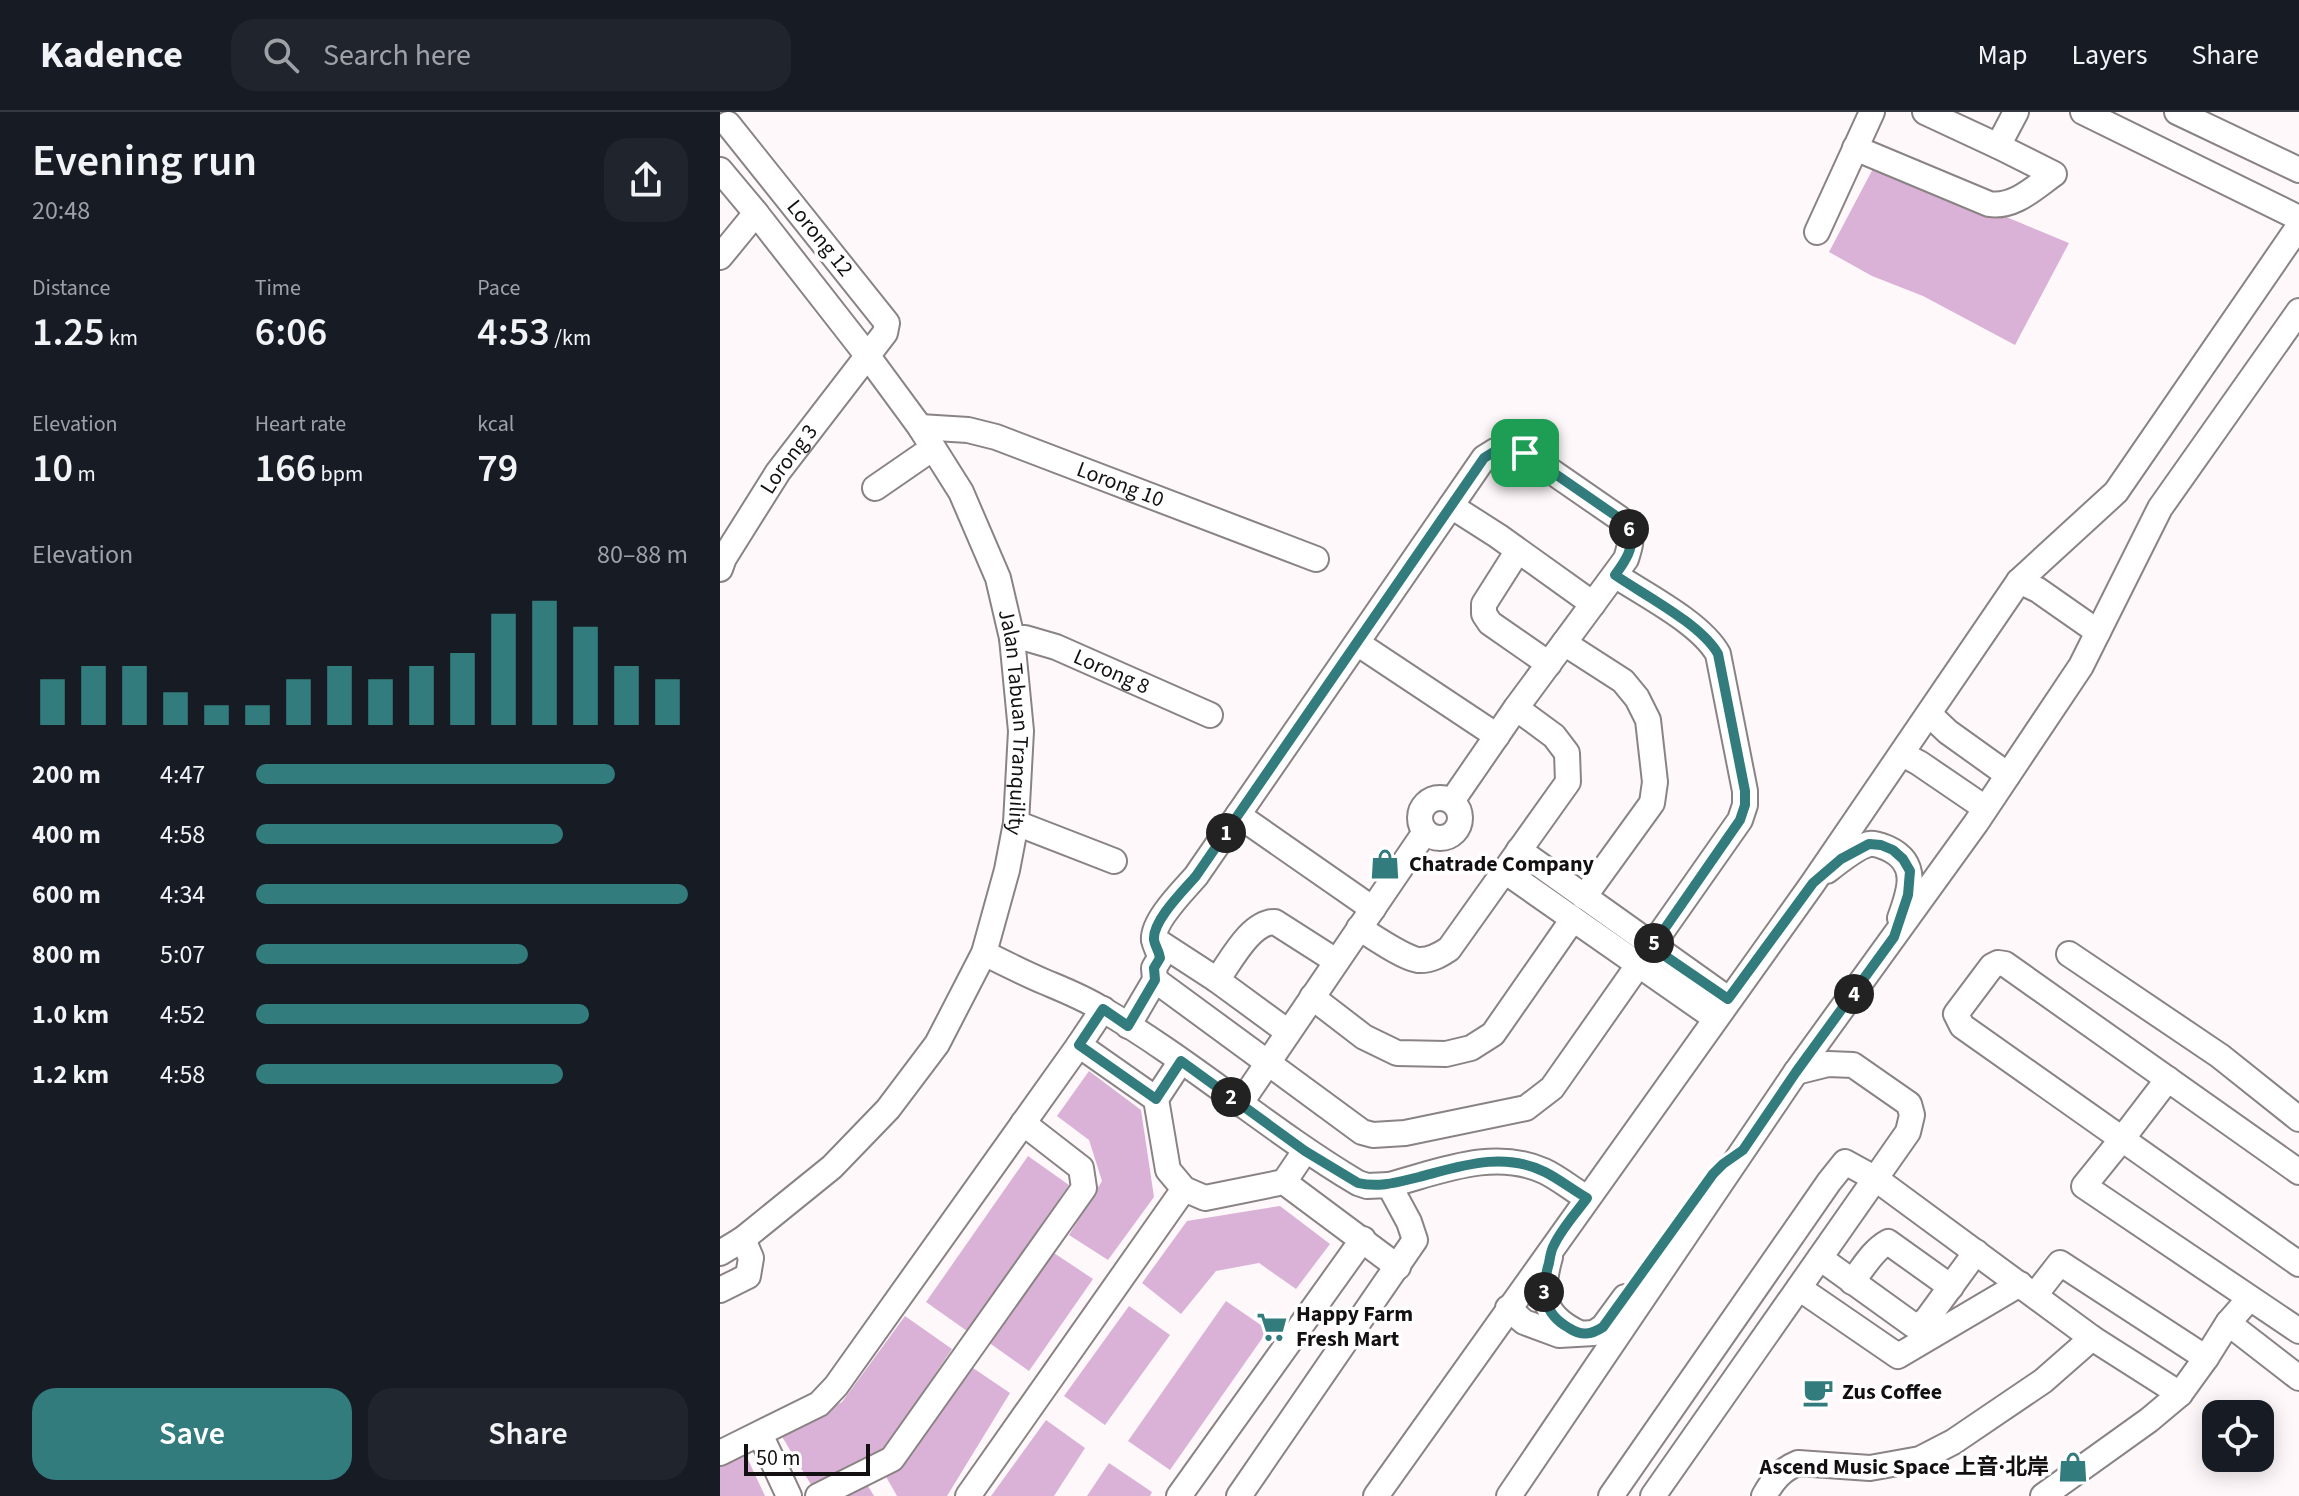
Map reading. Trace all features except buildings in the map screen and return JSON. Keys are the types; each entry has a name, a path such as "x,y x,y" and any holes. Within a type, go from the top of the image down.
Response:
{"street":[{"path":"1817,232 1872,112"},
{"path":"1855,148 2000,206 2054,174 1925,112"},
{"path":"1998,146 2016,112"},
{"path":"2083,112 2299,218"},
{"path":"2177,112 2299,170"},
{"name":"Lorong 12","path":"728,124 887,323 885,333 867,355"},
{"name":"Jalan Tabuan Tranquility","path":"720,170 867,355 927,438 961,492 998,578 1012,638 1021,731 1016,823 1007,870 984,953 937,1044 888,1109 832,1167 743,1239 720,1253"},
{"path":"720,257 756,213"},
{"path":"1376,1496 1813,883 2019,581 2116,492 2299,226"},
{"path":"1509,1496 1796,1072 1985,808 2081,666 2160,508 2299,311"},
{"name":"Lorong 3","path":"720,569 778,472 867,355"},
{"name":"Lorong 10","path":"927,438 968,430 996,437 1316,559"},
{"path":"875,488 927,438"},
{"path":"1128,1026 1155,980 1154,968 1160,958 1154,939 1155,928 1196,876 1484,458 1500,448 1511,447 1525,453 1619,518 1629,528 1631,542 1626,559 1452,801 1438,798 1425,804 1420,818 1425,832 1240,1104"},
{"path":"1451,506 1593,604"},
{"path":"1517,552 1484,604 1484,614 1490,623 1549,664"},
{"path":"1155,980 1362,1132 1373,1135 1405,1133 1526,1108 1552,1088 1740,820 1745,805 1745,791 1718,654 1712,643 1698,630 1615,575"},
{"path":"2019,581 2038,590 2098,632"},
{"name":"Lorong 8","path":"1012,638 1025,638 1056,647 1210,715"},
{"path":"1357,643 1497,736"},
{"path":"1312,997 1364,1037 1397,1053 1446,1054 1471,1048 1493,1034 1652,803 1655,782 1648,720 1637,698 1623,681 1564,643"},
{"path":"1238,815 1366,918 1395,949 1418,960 1436,957 1449,949 1568,782 1567,753 1554,736 1516,708"},
{"path":"1929,714 1948,732 2008,775"},
{"path":"1902,754 1985,808"},
{"path":"1016,823 1114,861"},
{"path":"1813,883 1841,859 1869,844 1893,850 1910,871 1908,895 1894,937"},
{"path":"1519,850 1579,908 1722,1009"},
{"path":"1506,872 1579,908"},
{"path":"1217,980 1254,928 1267,922 1275,922 1336,961"},
{"path":"1154,939 1288,1032"},
{"path":"984,953 1103,1009 1305,1151 1358,1183 1367,1186 1389,1185 1479,1162 1505,1160 1544,1172 1587,1198"},
{"path":"2069,954 2220,1056 2299,1119"},
{"path":"2299,1172 2005,964 1992,966 1956,1014 1962,1026 2299,1264"},
{"path":"720,1453 819,1404 836,1386 1103,1009"},
{"path":"1079,1045 1156,1099"},
{"path":"1181,1061 1156,1099 1168,1170 1184,1189 1205,1198 1284,1182 1305,1151"},
{"path":"1653,1496 1908,1132 1912,1115 1909,1104 1853,1065 1828,1064 1796,1072"},
{"path":"2168,1079 2084,1186 2299,1331 2278,1360"},
{"path":"818,1496 892,1459 1084,1188 1081,1168 1023,1123"},
{"path":"1508,1308 1524,1322 1559,1335 1594,1333 1603,1327 1713,1174 1743,1150"},
{"path":"1611,1496 1843,1164 1848,1163 1876,1179 2092,1338 2180,1394"},
{"path":"1284,1182 1398,1267"},
{"path":"1239,1496 1415,1240 1389,1185"},
{"path":"968,1496 1184,1189"},
{"path":"720,1290 748,1276 751,1258 743,1239"},
{"path":"1179,1496 1363,1239"},
{"path":"1852,1282 1883,1243 1888,1242 1951,1287"},
{"path":"1553,1245 1544,1281 1547,1306 1557,1320 1579,1334"},
{"path":"1820,1258 1913,1325 1920,1325 1976,1252"},
{"path":"1799,1288 1898,1356 2027,1289 2060,1263 2206,1358"},
{"path":"2043,1496 2180,1394 2228,1323 2249,1299"},
{"path":"2228,1323 2299,1378"},
{"path":"1764,1496 1774,1479 1798,1463 1870,1468 1920,1459 1953,1442 2043,1381 2092,1338"},
{"path":"760,1434 789,1496"},
{"path":"1652,1438 1680,1458"}],"place":[{"name":"Chatrade Company","path":"1385,864"},
{"name":"Happy Farm Fresh Mart","path":"1272,1327"},
{"name":"Zus Coffee","path":"1818,1392"},
{"name":"Ascend Music Space 上音·北岸","path":"2073,1467"}],"route":[{"path":"1511,447 1525,453 1629,528 1631,542 1626,559 1615,575 1698,630 1712,643 1718,654 1745,791 1745,805 1740,820 1652,947 1728,999 1813,883 1841,859 1869,844 1881,845 1893,850 1910,871 1908,895 1894,937 1743,1150 1713,1174 1603,1327 1594,1333 1579,1334 1557,1320 1547,1306 1544,1281 1553,1245 1587,1198 1544,1172 1505,1160 1479,1162 1389,1185 1367,1186 1305,1151 1181,1061 1156,1099 1079,1045 1103,1009 1128,1026 1155,980 1154,968 1160,953 1154,939 1155,928 1196,876 1484,458 1500,448 1511,447"}]}
